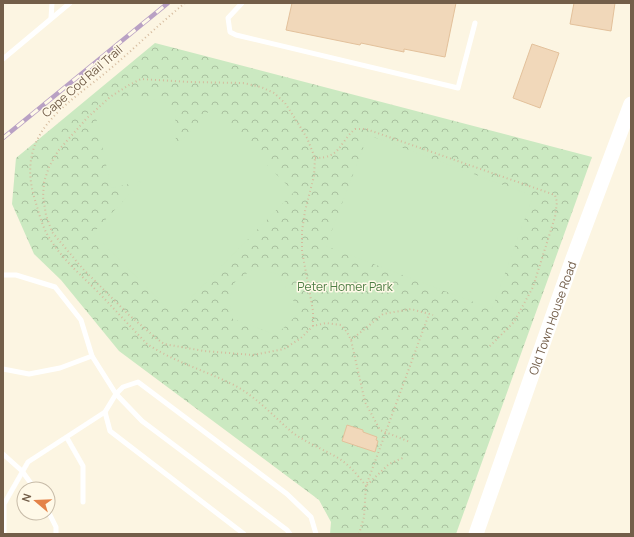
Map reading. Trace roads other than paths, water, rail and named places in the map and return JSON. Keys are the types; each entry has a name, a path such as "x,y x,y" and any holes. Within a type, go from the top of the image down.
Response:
{"main road":[{"name":"Old Town House Road","path":"476,534 572,261 631,104"}],"lane":[{"path":"51,18 52,3"},
{"path":"3,59 70,3"},
{"path":"242,3 228,18 230,32 236,35 458,88 475,23"},
{"path":"3,275 16,275 55,287 81,320 92,356 116,394 142,421 288,530 290,534"},
{"path":"3,369 29,374 60,368 92,356"},
{"path":"4,534 4,504 28,462 105,412 116,394 123,387 138,382 287,494 311,517 316,534"},
{"path":"105,412 110,431 244,534"},
{"path":"67,438 83,466 83,502"},
{"path":"3,454 22,471 29,481"},
{"path":"53,521 56,527 56,534"}],"railway":[{"path":"3,138 168,3"}],"park label":[{"name":"Peter Homer Park","path":"345,286"}]}
